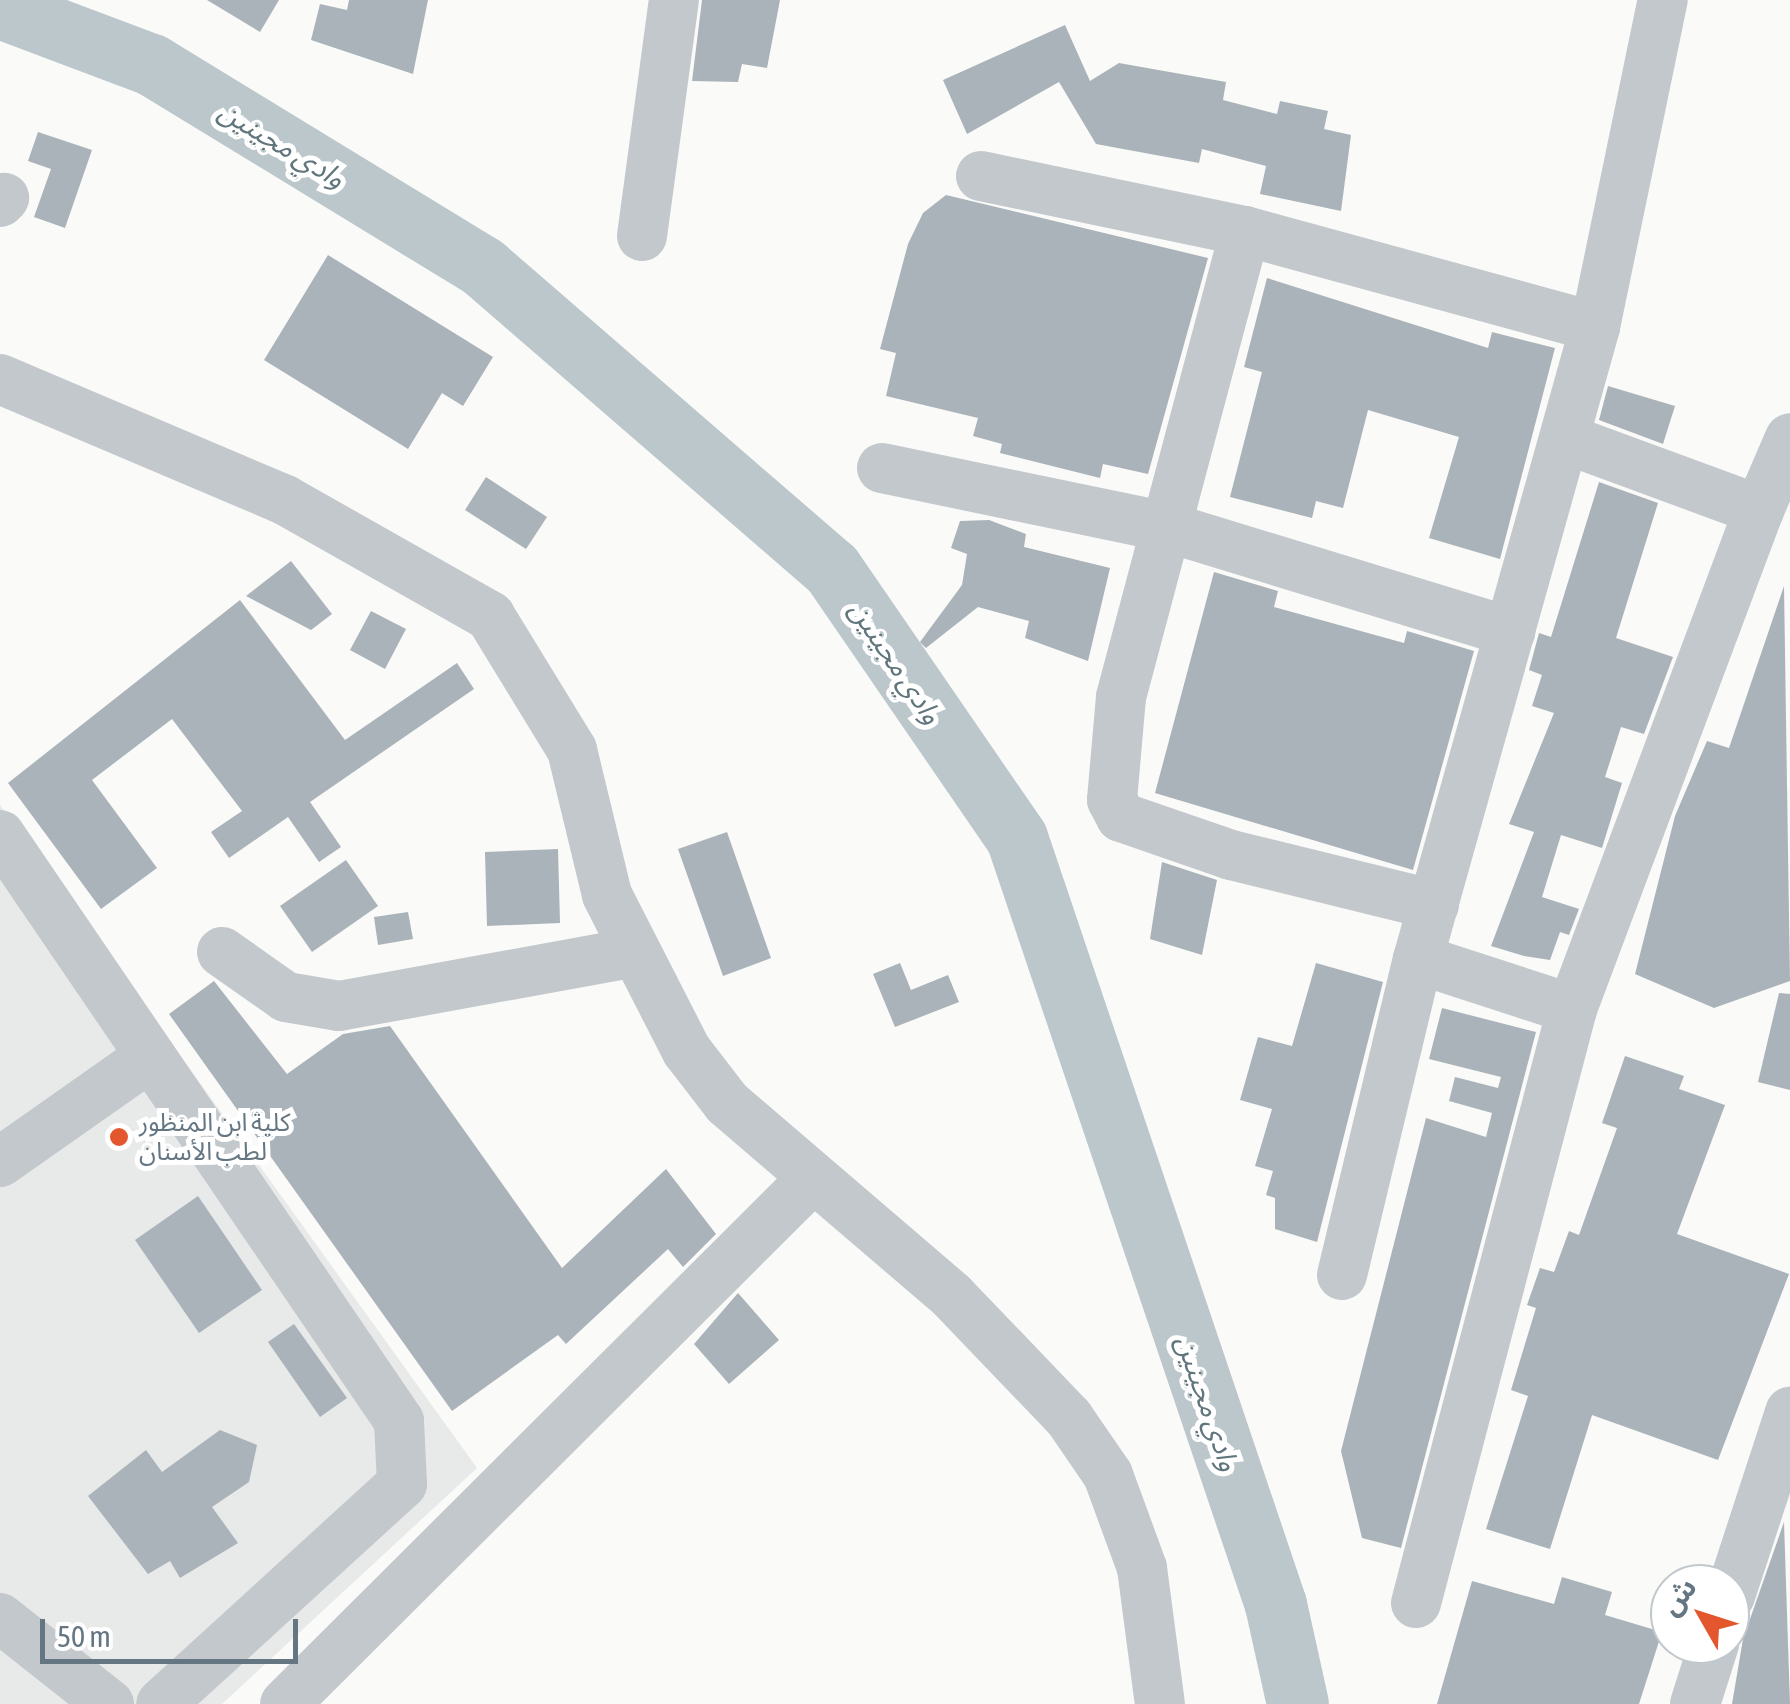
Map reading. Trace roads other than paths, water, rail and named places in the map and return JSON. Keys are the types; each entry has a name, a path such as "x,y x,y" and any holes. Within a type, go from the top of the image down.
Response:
{"street":[{"path":"642,236 674,0"},
{"path":"1342,1275 1418,959 1595,327 1662,0"},
{"path":"982,176 1246,231 1595,327"},
{"path":"1246,231 1121,697 1110,779 1121,817 1231,856 1434,905"},
{"path":"0,379 284,500 490,616 572,750 607,895 631,953 726,1103 811,1180 952,1296 1070,1418 1108,1475 1142,1568 1160,1704"},
{"path":"1416,1603 1572,1009 1790,438"},
{"path":"1566,439 1760,510"},
{"path":"882,468 1167,526 1510,632"},
{"path":"0,834 18,895 151,1056 400,1421 406,1459 388,1498 161,1704"},
{"path":"222,952 286,996 339,1006 631,953"},
{"path":"1418,959 1572,1009"},
{"path":"0,1162 151,1056"},
{"path":"285,1704 811,1180"},
{"path":"1740,1564 1790,1412"},
{"path":"0,1618 109,1704"},
{"path":"1695,1704 1708,1664"}],"waterway":[{"name":"وادي مجينين","path":"0,8 152,65 483,267 832,569 1017,838 1276,1605 1298,1704"}],"place":[{"name":"كلية ابن المنظور لطب الأسنان","path":"119,1137"}]}
